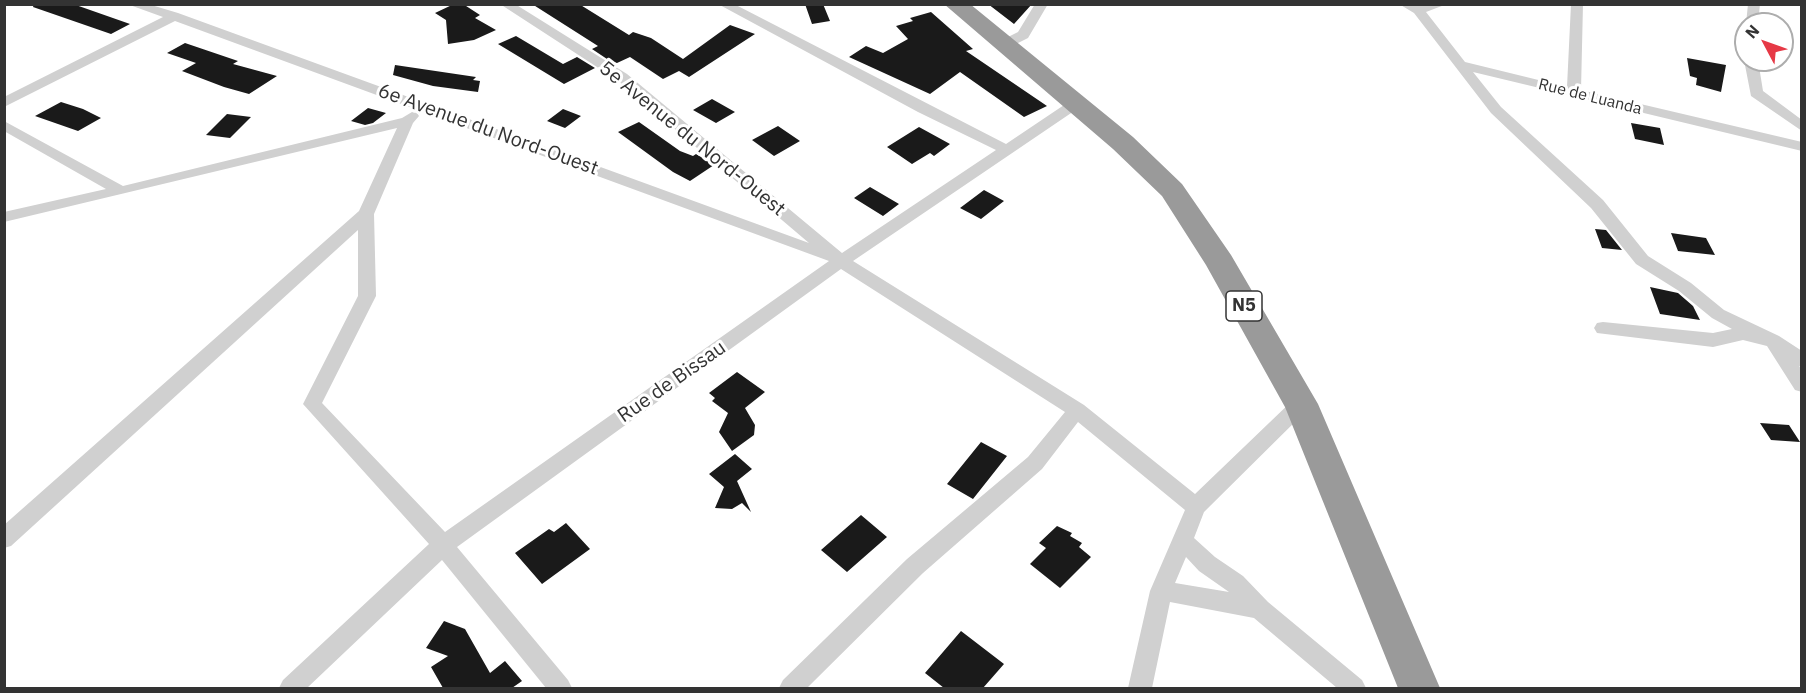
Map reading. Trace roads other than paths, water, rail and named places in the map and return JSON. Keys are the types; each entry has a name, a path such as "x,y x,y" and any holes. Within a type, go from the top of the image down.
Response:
{"highway":[{"name":"N5","path":"955,4 1123,143 1172,190 1220,262 1251,320 1301,404 1419,688"}],"street":[{"name":"6e Avenue du Nord-Ouest","path":"133,4 174,16 424,106 841,261"},
{"name":"5e Avenue du Nord-Ouest","path":"506,4 622,77 841,261"},
{"path":"724,4 923,109 1007,150"},
{"path":"1005,44 1023,34 1042,4"},
{"path":"1411,7 1441,4"},
{"path":"1574,93 1578,4"},
{"path":"1411,7 1496,110 1578,190 1597,204 1642,260 1685,287 1718,314 1802,360"},
{"path":"4,102 174,16"},
{"name":"Rue de Luanda","path":"1460,65 1802,147"},
{"path":"1753,72 1756,93 1802,127"},
{"name":"Rue de Bissau","path":"291,688 443,545 841,261 1075,104"},
{"path":"4,538 366,214 407,121 424,106"},
{"path":"4,217 121,191 407,121"},
{"path":"4,125 121,191"},
{"path":"366,214 367,296 312,404 443,545 560,688"},
{"path":"841,261 1077,410 1196,507"},
{"path":"1603,328 1713,340 1743,333 1767,339 1802,385"},
{"path":"1140,688 1161,591 1196,507 1301,404"},
{"path":"791,688 915,566 1035,463 1077,410"},
{"path":"1182,540 1207,564 1235,583 1260,609 1354,688"},
{"path":"1161,591 1206,597 1260,609"}]}
